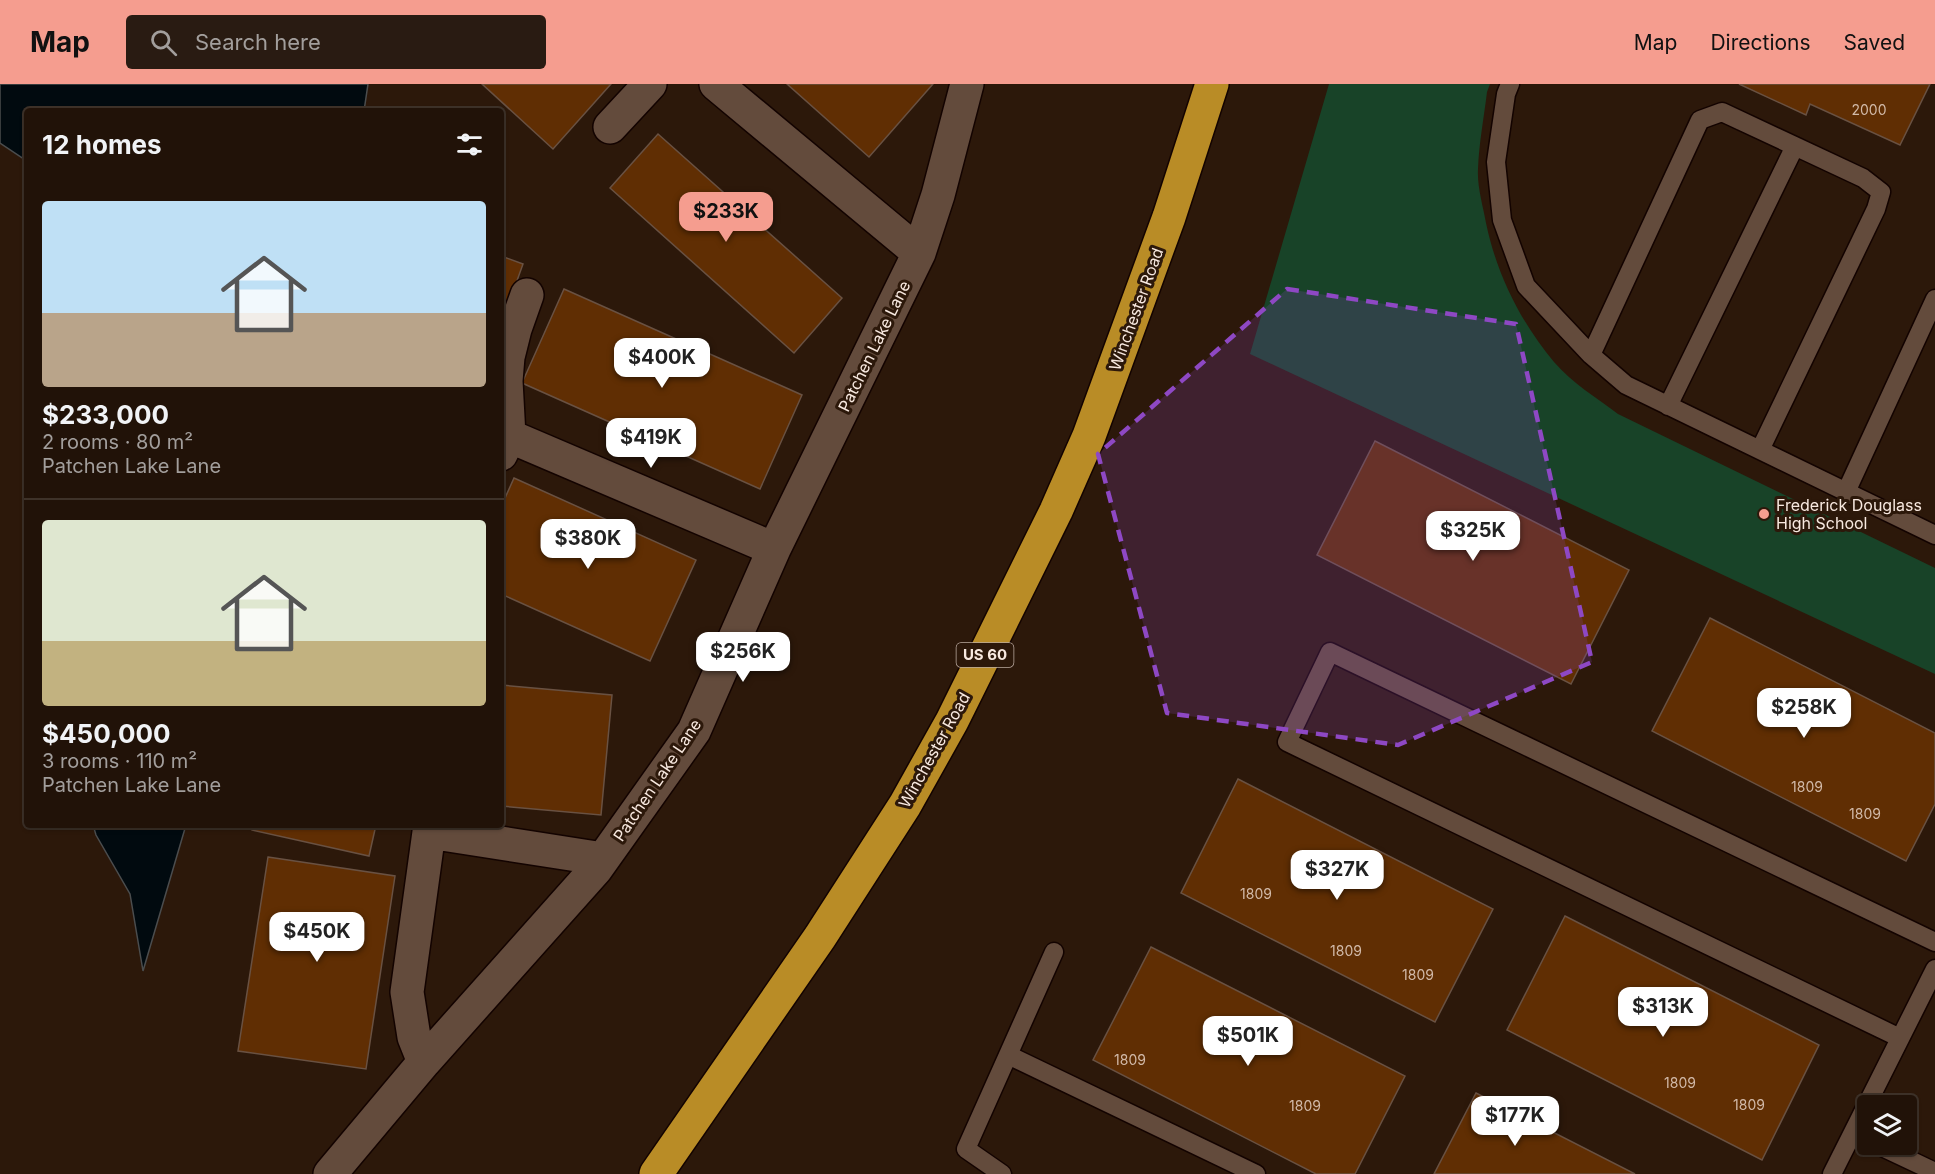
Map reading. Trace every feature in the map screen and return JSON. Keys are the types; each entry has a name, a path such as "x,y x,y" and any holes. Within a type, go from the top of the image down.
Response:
{"highway":[{"name":"Winchester Road","path":"656,1174 820,937 905,805 952,721 1056,511 1089,436 1169,217 1212,84"}],"street":[{"path":"610,127 650,84"},
{"path":"716,84 919,253"},
{"name":"Patchen Lake Lane","path":"330,1174 424,1062 603,859 694,732 774,549 919,253 938,195 967,84"},
{"path":"527,295 508,357 505,445 774,549"},
{"path":"424,1062 414,1037 407,992 426,829 603,859"}],"lane":[{"path":"1510,84 1506,94 1496,162 1502,220 1526,286 1591,355 1626,385 1935,535"},
{"path":"1591,355 1700,120 1722,112 1863,178 1881,192 1876,209 1760,450"},
{"path":"1668,406 1796,146"},
{"path":"1846,492 1935,299"},
{"path":"1900,1038 1287,742 1330,652 1935,942"},
{"path":"1002,1174 966,1149 1054,952"},
{"path":"1877,1095 1900,1038 1935,969"},
{"path":"1008,1055 1256,1174"},
{"path":"1832,1174 1857,1141"},
{"path":"1899,1155 1935,1172"}],"highlighted area":[{"path":"1287,289 1516,324 1592,662 1398,745 1167,713 1098,454"}],"green space":[{"path":"1329,84 1490,84 1480,140 1478,176 1491,242 1511,297 1520,314 1554,362 1585,390 1618,414 1935,568 1935,674 1250,354"}],"shaded area":[{"path":"0,84 368,84 364,108 24,108 24,159 0,143"},
{"path":"94,828 185,828 143,971 130,894"}],"building":[{"path":"482,84 611,84 553,149"},
{"path":"787,84 933,84 869,157"},
{"path":"1739,84 1930,84 1900,145 1810,104 1806,115"},
{"path":"658,134 842,298 794,353 610,188"},
{"path":"504,257 523,264 504,317"},
{"path":"564,289 802,395 760,489 522,383"},
{"path":"1375,441 1629,570 1571,684 1317,555"},
{"path":"514,478 696,560 650,661 504,595 504,500"},
{"path":"1710,618 1935,733 1935,804 1906,861 1652,731"},
{"path":"504,685 612,695 601,815 504,806"},
{"path":"1238,779 1493,909 1435,1022 1181,893"},
{"path":"252,828 375,828 369,856 252,830"},
{"path":"268,857 395,876 366,1069 238,1051"},
{"path":"1565,916 1819,1045 1762,1160 1507,1030"},
{"path":"1151,947 1405,1076 1355,1174 1316,1174 1093,1060"},
{"path":"1476,1093 1635,1174 1434,1174"}],"place":[{"name":"Frederick Douglass High School","path":"1764,514"}]}
